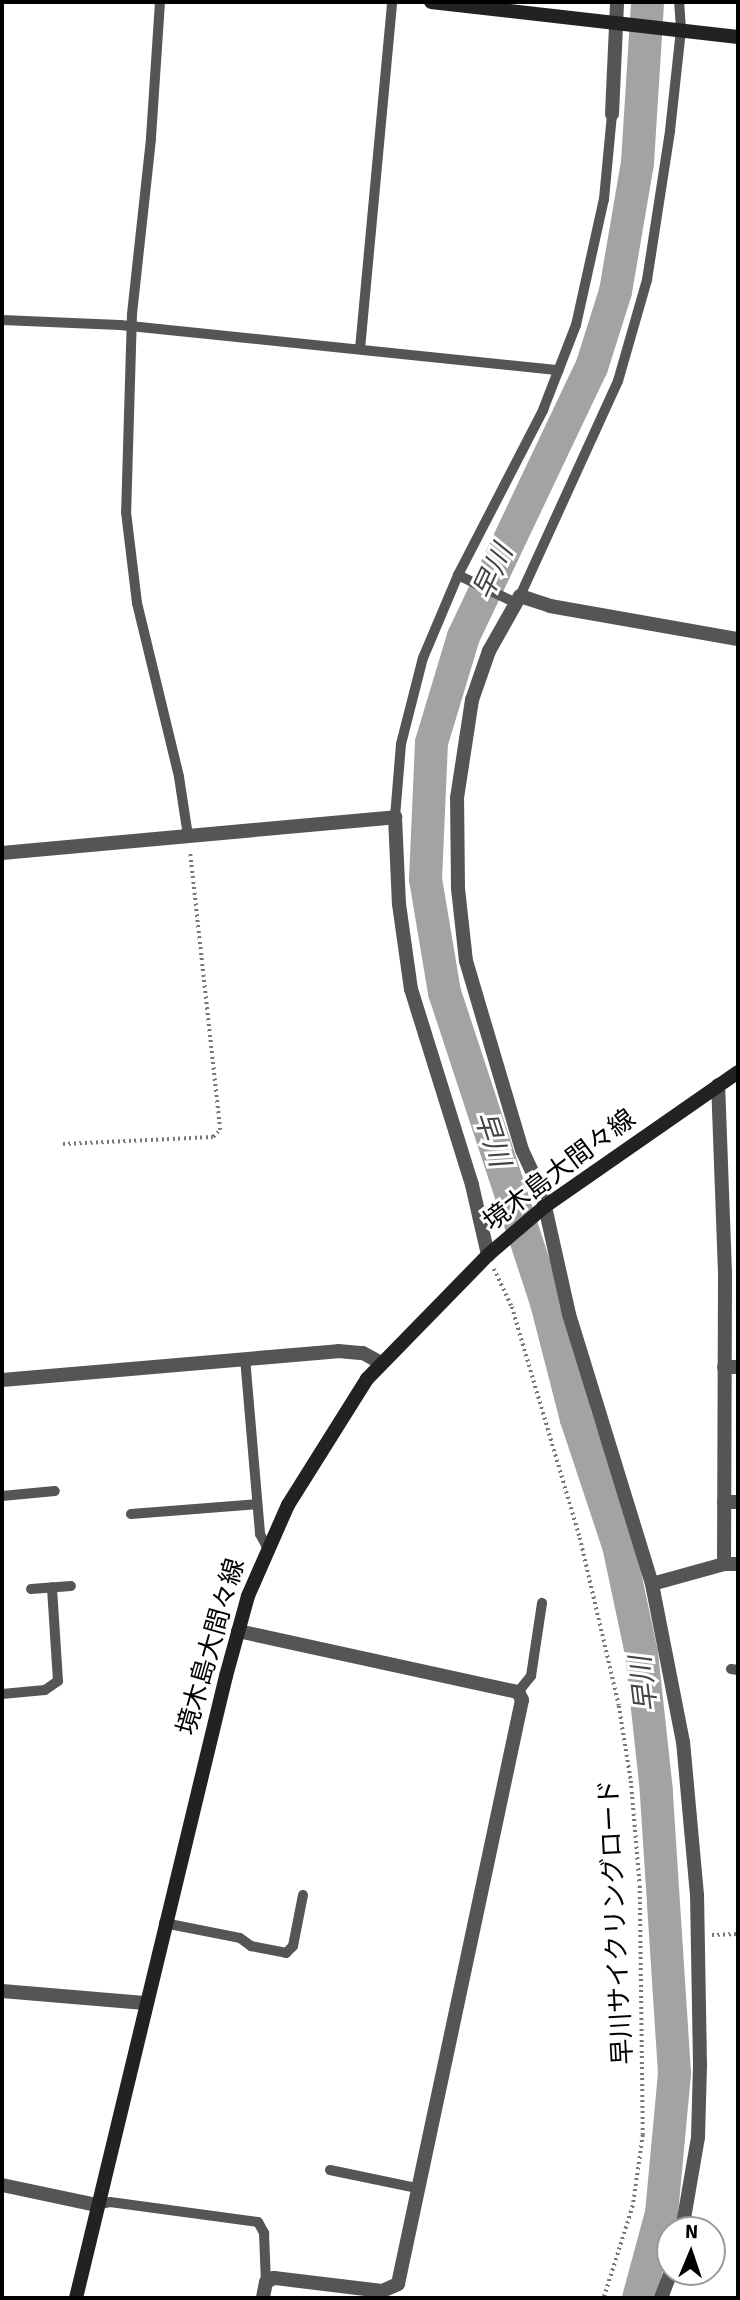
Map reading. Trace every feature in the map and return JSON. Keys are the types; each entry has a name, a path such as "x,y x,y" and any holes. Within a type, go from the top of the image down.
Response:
{"main road":[{"path":"431,2 738,37"},
{"name":"境木島大間々線","path":"76,2298 144,2003 238,1631 267,1547 314,1460 381,1363 540,1211 738,1072"}],"street":[{"path":"612,114 617,2"},
{"path":"684,2216 698,2137 698,1936 683,1742 652,1584 540,1211 542,1193 522,1150 466,961 458,888 457,798 465,730 484,664 514,599 738,639"},
{"path":"2,853 395,817 399,904 411,989 432,1068 472,1185 491,1256"},
{"path":"652,1584 731,1564 732,1310 719,1085"},
{"path":"2,1380 338,1351 363,1353 381,1363"},
{"path":"238,1631 518,1692 522,1700 401,2274 392,2288 382,2291 286,2278 266,2282 263,2298"},
{"path":"2,1991 144,2003"},
{"path":"2,2185 96,2205"}],"lane":[{"path":"160,2 132,327 126,512 137,603 180,777 188,835"},
{"path":"360,349 393,2"},
{"path":"461,576 514,599 605,410 633,330 657,231 679,2"},
{"path":"395,817 401,744 413,691 461,576 559,370 576,325 604,199 612,114"},
{"path":"2,320 132,327 559,370"},
{"path":"244,1358 260,1534 267,1547"},
{"path":"2,1496 55,1491"},
{"path":"131,1514 257,1504"},
{"path":"31,1589 71,1586"},
{"path":"2,1694 45,1690 58,1681 52,1587"},
{"path":"518,1692 531,1676 542,1603"},
{"path":"164,1923 240,1938 251,1947 286,1953 293,1946 303,1895"},
{"path":"330,2170 417,2189"},
{"path":"96,2205 110,2202 258,2222 264,2233 266,2282"}],"path":[{"path":"64,1144 213,1137 220,1130 188,835"},
{"name":"早川サイクリングロード","path":"491,1256 512,1307 580,1538 619,1706 631,1781 640,1886 643,2135 633,2206 604,2298"},
{"path":"698,1936 738,1934"}],"waterway":[{"name":"早川","path":"638,2298 661,2213 674,2073 656,1791 641,1653 618,1545 576,1419 546,1302 444,992 425,879 431,742 463,636 591,367 615,291 637,162 647,2"}]}
